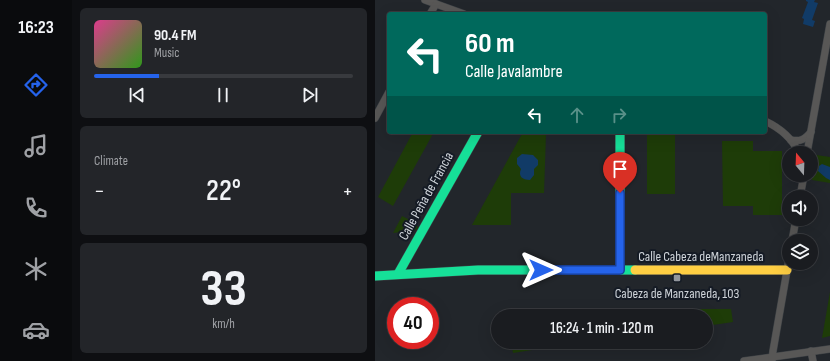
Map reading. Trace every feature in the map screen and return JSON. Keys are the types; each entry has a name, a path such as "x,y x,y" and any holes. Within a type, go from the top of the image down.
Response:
{"street":[{"path":"425,0 458,12"},
{"path":"431,12 436,4"},
{"path":"808,146 830,24"},
{"path":"375,118 387,96"},
{"path":"767,122 777,128 791,140 795,146"},
{"path":"791,140 798,141 805,138 811,132"},
{"name":"Calle Peña de Francia","path":"398,274 477,134"},
{"path":"620,134 620,270"},
{"name":"Calle Cabeza deManzaneda","path":"375,276 478,270 782,270"},
{"path":"772,359 787,270"},
{"path":"744,361 772,359 811,351 830,349"},
{"path":"811,351 813,361"}],"green space":[{"path":"412,134 433,134 393,206 378,197"},
{"path":"522,134 546,134 544,193 511,193 511,225 472,225"},
{"path":"647,134 675,134 675,194 647,194"},
{"path":"722,141 753,141 753,151 782,151 782,215 753,215 753,206 723,206"},
{"path":"818,155 830,157 830,183 818,181"},
{"path":"402,216 416,223 415,225 418,227 416,230 393,233"},
{"path":"830,292 830,336 822,338"},
{"path":"713,309 731,309 733,322 713,325"},
{"path":"512,349 532,349 532,350 513,353"}],"water":[{"path":"806,0 815,0 814,2 818,3 812,20 815,21 813,27 803,24 804,19 802,18 808,2"},
{"path":"522,154 533,155 538,160 538,165 534,169 534,175 530,180 520,176 521,169 517,164 517,158"},
{"path":"822,164 830,167 830,180 818,171 819,166"}],"traffic: fast":[{"path":"398,274 477,134"},
{"path":"620,134 620,270"},
{"path":"375,276 478,270 635,270"}],"traffic: slow":[{"path":"635,270 782,270"}],"place":[{"name":"Cabeza de Manzaneda, 103","path":"677,278"}],"route":[{"path":"541,270 620,270 620,193"}]}
